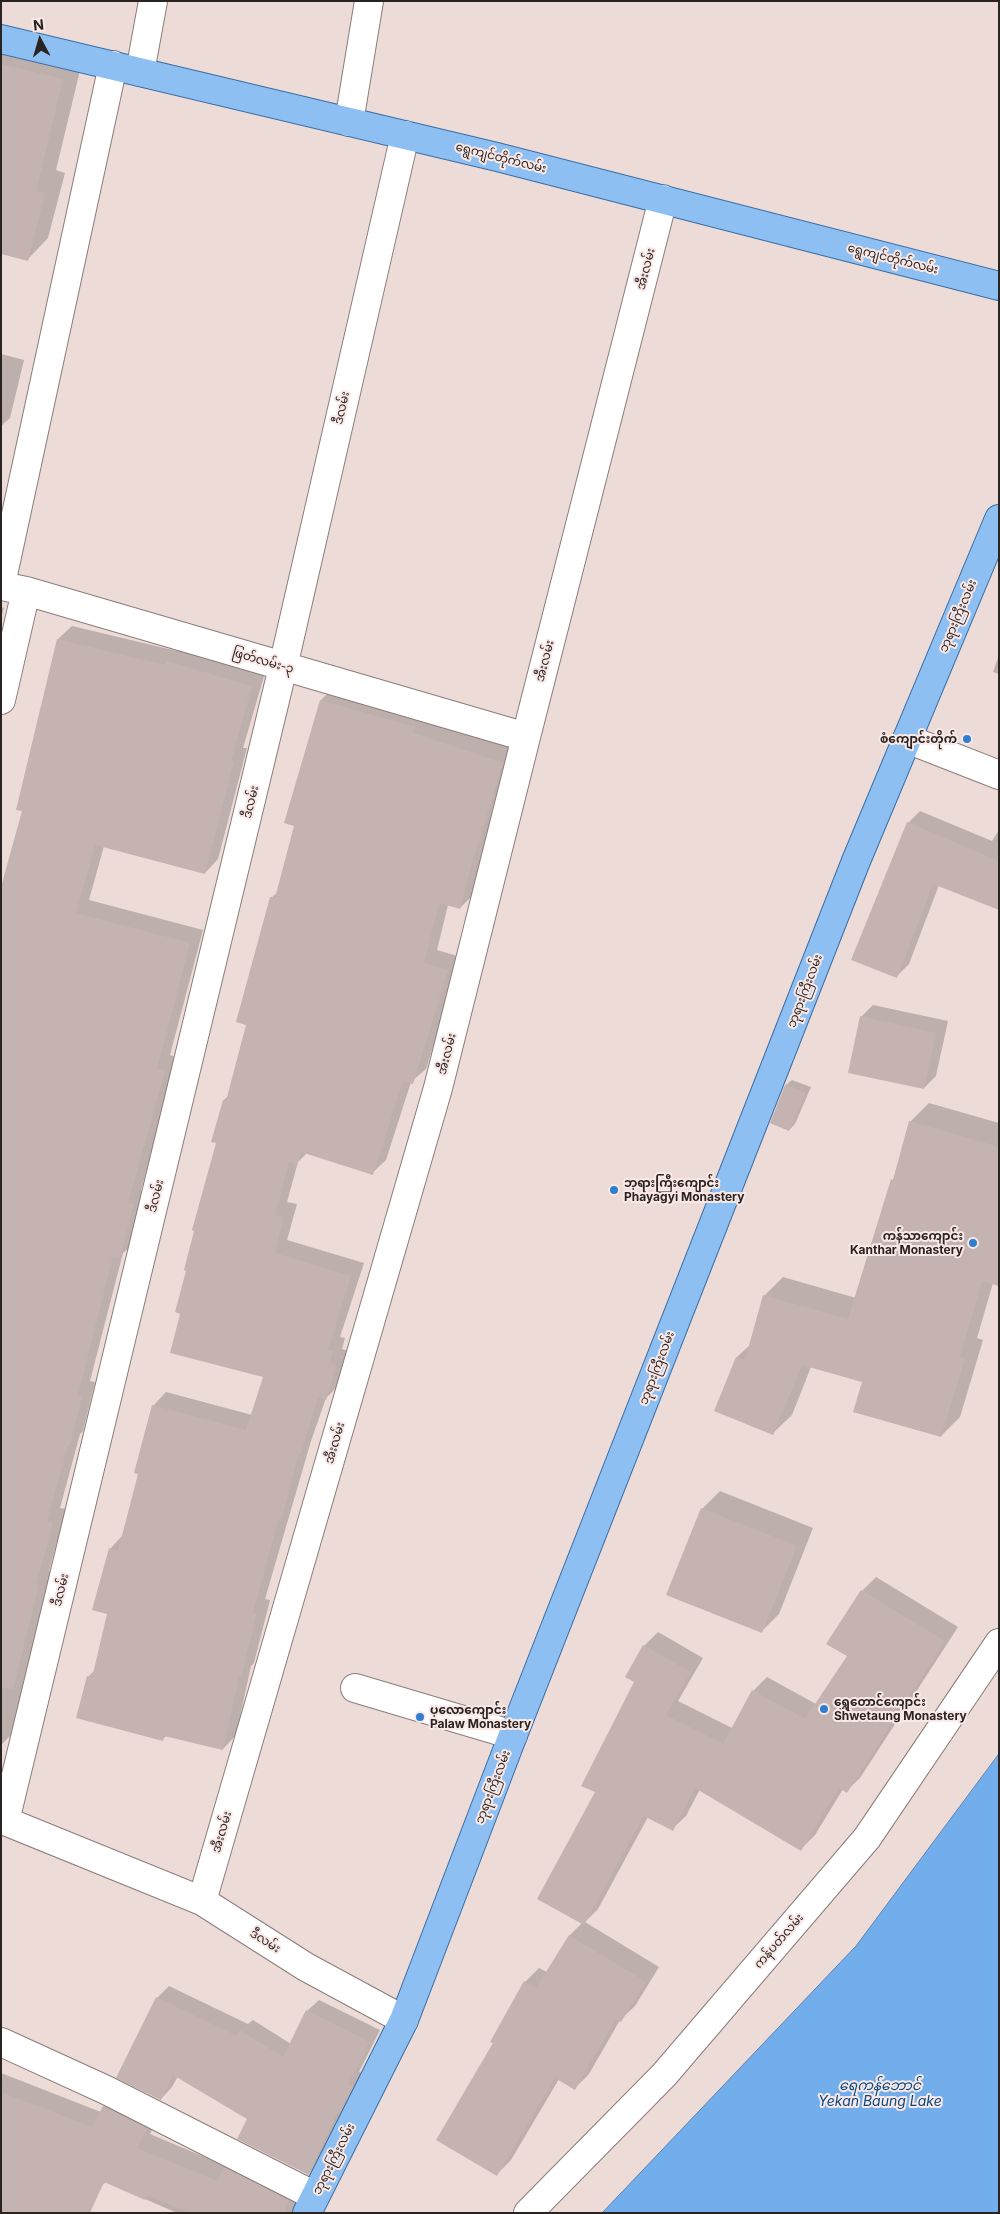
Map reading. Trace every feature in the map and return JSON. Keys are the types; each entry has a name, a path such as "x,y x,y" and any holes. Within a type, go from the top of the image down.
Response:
{"main road":[{"name":"ရွေကျင်တိုက်လမ်း","path":"1,39 405,135 663,199 999,286"},
{"name":"ဘုရားကြီးလမ်း","path":"311,2205 404,2020 856,861 999,519"}],"street":[{"path":"140,72 153,1"},
{"path":"349,122 369,1"},
{"path":"1,700 9,587 113,65"},
{"name":"ဒီလမ်း","path":"404,2020 306,1968 202,1901 3,1820 283,667 405,135"},
{"name":"အီးလမ်း","path":"202,1901 438,1088 663,199"},
{"name":"ဖြတ်လမ်း-၃","path":"9,587 526,737"},
{"path":"907,739 999,775"},
{"name":"ကန်ပတ်လမ်း","path":"528,2213 664,2074 867,1838 999,1643"},
{"path":"355,1688 514,1735"},
{"path":"1,2042 106,2090 311,2205"}],"water":[{"name":"ရေကန်ဘောင် Yekan Baung Lake","path":"999,1754 999,2213 602,2213 856,1946"}],"building":[{"path":"1,64 63,79 36,191 45,193 28,261 1,254"},
{"path":"57,639 165,665 166,661 252,686 231,761 234,762 205,874 95,845 76,913 190,943 157,1069 165,1071 128,1203 134,1204 120,1258 113,1256 78,1395 82,1396 70,1446 68,1445 47,1521 53,1523 36,1585 39,1585 13,1689 1,1688 1,887 22,811 16,810"},
{"path":"320,700 415,727 413,733 503,763 460,909 439,903 424,963 448,970 413,1084 403,1081 373,1175 301,1152 297,1165 289,1162 275,1215 284,1217 275,1253 351,1276 328,1350 333,1351 330,1362 336,1365 326,1400 318,1397 301,1454 299,1453 281,1521 278,1520 253,1613 257,1614 241,1678 239,1677 223,1750 164,1736 163,1741 76,1718 87,1676 92,1678 107,1614 92,1610 109,1548 118,1551 138,1474 134,1473 152,1405 246,1430 263,1377 170,1353 180,1314 175,1312 186,1271 184,1270 194,1231 192,1230 216,1143 211,1142 223,1100 226,1101 246,1025 236,1022 270,897 275,898 294,826 284,823"},
{"path":"907,822 999,861 999,910 933,884 897,978 851,960"},
{"path":"860,1016 936,1033 924,1089 848,1073"},
{"path":"785,1085 806,1093 789,1131 770,1123"},
{"path":"909,1121 999,1147 999,1286 982,1281 960,1357 965,1358 941,1437 853,1412 862,1382 802,1365 773,1435 714,1411 736,1357 745,1360 763,1295 848,1319 891,1179 893,1180"},
{"path":"701,1508 797,1546 762,1633 666,1595"},
{"path":"861,1590 945,1641 847,1793 839,1788 801,1851 695,1788 673,1831 644,1816 584,1925 537,1899 595,1792 581,1786 634,1682 625,1677 643,1645 691,1672 666,1715 723,1744 752,1690 805,1719 847,1656 826,1644"},
{"path":"569,1935 646,1982 621,2022 616,2019 575,2090 555,2078 497,2176 436,2140 493,2043 490,2042 524,1981 536,1988"},
{"path":"156,1997 237,2036 240,2030 283,2057 306,2010 370,2042 348,2084 353,2086 339,2114 337,2113 309,2175 237,2139 247,2119 173,2075 161,2100 116,2078"},
{"path":"1,2092 92,2127 103,2106 147,2128 137,2148 217,2181 224,2167 289,2200 284,2213 190,2213 147,2195 145,2200 104,2182 90,2213 1,2213"}],"place":[{"name":"စံကျောင်းတိုက်","path":"967,739"},
{"name":"ဘုရားကြီးကျောင်း Phayagyi Monastery","path":"614,1190"},
{"name":"ကန်သာကျောင်း Kanthar Monastery","path":"973,1243"},
{"name":"ရွှေတောင်ကျောင်း Shwetaung Monastery","path":"824,1709"},
{"name":"ပုလောကျောင်း Palaw Monastery","path":"420,1717"}]}
